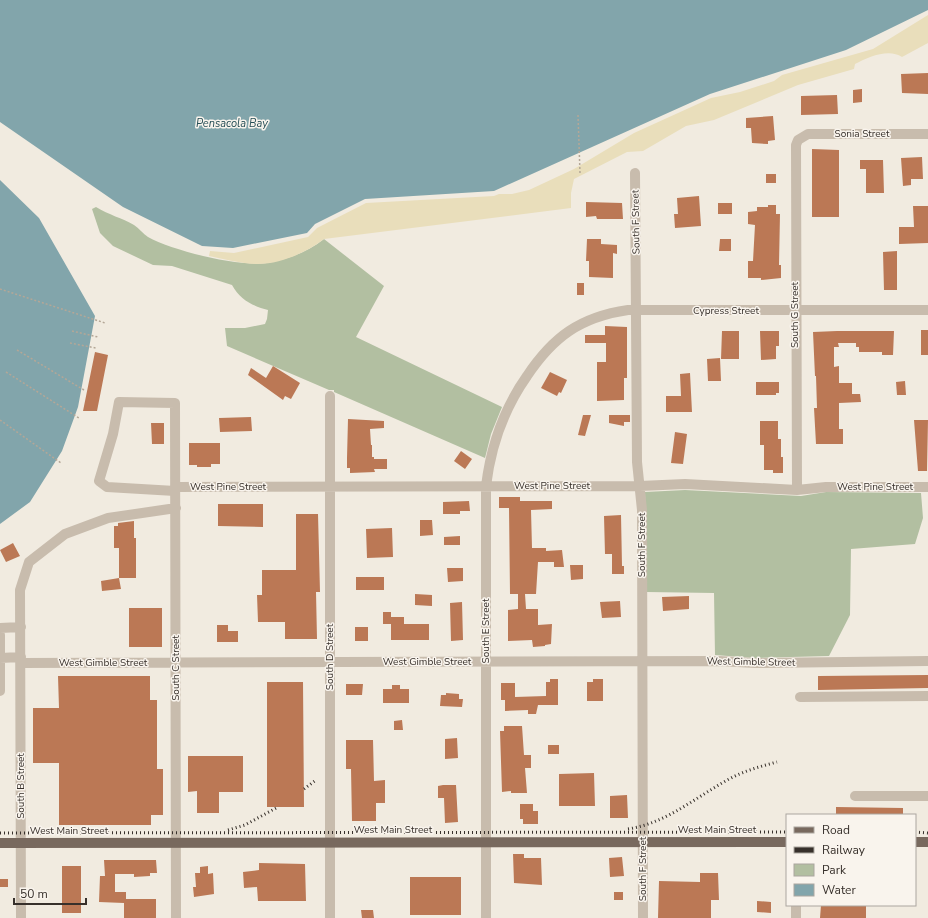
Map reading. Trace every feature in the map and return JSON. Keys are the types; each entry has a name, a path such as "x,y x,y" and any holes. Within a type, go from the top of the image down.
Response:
{"main road":[{"name":"West Main Street","path":"0,843 786,842"},
{"path":"916,842 928,842"}],"street":[{"name":"Sonia Street","path":"798,140 808,134 928,134"},
{"name":"South G Street","path":"797,490 795,311 796,145 798,140"},
{"name":"South F Street","path":"635,173 637,462 640,486 642,662 643,918"},
{"name":"Cypress Street","path":"539,357 564,333 580,324 612,312 637,310 928,310"},
{"name":"South E Street","path":"486,918 486,486 493,445 500,423 513,396 539,357"},
{"name":"South D Street","path":"330,396 330,918"},
{"name":"West Pine Street","path":"175,417 175,403 120,402 113,434 99,481 107,487 175,489 640,486 685,484 797,490 826,487 928,487"},
{"name":"South C Street","path":"175,417 176,918"},
{"name":"South B Street","path":"21,918 20,590 29,562 65,534 108,518 176,508"},
{"path":"0,628 20,627"},
{"path":"0,635 0,691"},
{"name":"West Gimble Street","path":"0,658 176,662 486,663 719,661 755,664 928,661"},
{"path":"800,697 928,696"},
{"path":"855,796 928,796"},
{"path":"796,906 796,918"}],"path":[{"path":"578,115 580,173"},
{"path":"0,289 105,323"},
{"path":"72,331 98,337"},
{"path":"70,343 96,348"},
{"path":"17,350 84,390"},
{"path":"6,372 78,418"},
{"path":"0,420 62,463"}],"green space":[{"path":"96,207 134,225 148,237 159,242 191,253 227,261 260,264 272,262 300,254 324,239 384,286 356,337 502,407 491,434 485,458 334,392 334,390 329,390 227,346 225,328 245,328 265,324 268,310 247,302 239,295 232,285 172,266 153,265 113,246 100,233 92,209"},
{"path":"685,490 801,496 826,492 921,493 923,518 915,544 851,549 850,615 829,656 755,658 715,655 714,593 647,592 645,492"}],"sand":[{"path":"928,15 928,43 902,57 891,53 872,56 855,64 854,69 798,85 714,120 686,126 643,151 627,152 574,179 571,193 571,208 324,239 302,253 276,262 258,264 246,263 209,256 210,251 234,253 308,237 317,228 366,203 494,196 529,190 574,169 634,133 711,98 740,92 774,81 782,75 873,49"}],"water":[{"name":"Pensacola Bay","path":"0,0 928,0 928,10 846,50 710,94 494,191 365,199 315,224 307,233 233,248 202,246 123,207 0,122"},
{"path":"0,180 39,218 95,316 78,407 62,451 30,502 0,524"}],"building":[{"path":"928,73 928,94 902,93 901,74"},
{"path":"862,89 862,102 853,103 853,90"},
{"path":"837,95 838,114 801,115 801,96"},
{"path":"773,116 775,140 768,141 768,144 752,143 751,128 746,128 746,118"},
{"path":"812,149 839,150 839,217 812,217"},
{"path":"922,157 923,179 911,179 911,185 903,186 901,158"},
{"path":"860,160 883,160 884,193 866,193 866,169 860,169"},
{"path":"766,174 776,174 776,183 766,183"},
{"path":"699,196 701,226 675,228 674,214 678,214 677,198"},
{"path":"586,202 622,203 623,219 597,219 596,216 586,217"},
{"path":"718,203 732,203 732,214 718,214"},
{"path":"768,205 776,205 776,214 780,214 779,265 781,265 781,278 761,280 761,278 748,278 748,261 753,261 755,225 748,224 748,212 757,211 757,207 768,207"},
{"path":"913,206 928,206 928,243 899,244 899,227 914,227"},
{"path":"587,239 601,239 601,244 617,245 617,254 613,253 613,278 589,277 589,261 586,261"},
{"path":"720,239 731,239 731,251 719,251"},
{"path":"897,251 897,290 884,290 883,252"},
{"path":"577,283 584,283 584,295 577,295"},
{"path":"605,326 627,327 627,378 624,378 624,400 597,401 597,362 606,362 606,343 585,343 585,335 605,335"},
{"path":"921,330 928,330 928,355 921,355"},
{"path":"722,331 739,331 739,359 721,359"},
{"path":"760,331 779,331 779,346 776,346 776,359 761,360"},
{"path":"894,331 893,355 882,355 882,352 859,352 859,347 856,347 856,343 838,343 839,347 834,347 834,367 839,366 839,383 852,383 852,394 860,394 861,402 839,403 839,429 843,429 843,444 816,444 814,408 817,408 813,332"},
{"path":"95,352 108,355 97,411 83,411"},
{"path":"720,358 721,381 708,381 707,359"},
{"path":"273,366 300,383 291,399 285,396 283,400 248,375 251,368 266,378"},
{"path":"550,372 567,380 561,393 559,392 557,396 541,388"},
{"path":"690,373 692,412 666,412 666,396 681,396 680,374"},
{"path":"905,381 906,395 897,395 896,382"},
{"path":"756,382 779,382 779,393 776,393 776,395 756,395"},
{"path":"583,415 591,415 585,436 578,435"},
{"path":"609,415 630,415 630,422 624,422 624,426 609,423"},
{"path":"251,417 252,431 220,432 219,418"},
{"path":"348,419 384,421 384,428 370,429 371,445 372,457 374,457 374,459 387,459 387,469 374,469 375,472 350,473 350,468 347,468"},
{"path":"914,420 928,420 927,471 918,471"},
{"path":"760,421 778,421 778,439 781,439 783,473 773,473 773,470 764,470 764,445 760,445"},
{"path":"151,423 164,423 164,444 152,444"},
{"path":"675,432 687,434 683,464 671,463"},
{"path":"189,443 220,443 220,464 211,464 211,467 197,467 197,465 189,465"},
{"path":"461,451 472,459 465,469 454,461"},
{"path":"499,497 520,497 520,501 552,501 552,509 531,510 532,548 546,548 546,551 562,550 564,567 554,567 554,562 538,562 536,594 525,594 526,609 538,609 538,625 552,624 551,644 545,646 533,647 532,640 508,641 508,610 518,609 518,594 510,594 509,508 499,508"},
{"path":"469,501 470,511 460,511 460,514 443,514 443,502"},
{"path":"218,504 263,504 263,527 218,526"},
{"path":"296,514 318,514 320,592 316,592 317,639 285,639 285,622 258,622 257,595 262,595 262,570 296,570"},
{"path":"621,515 622,566 624,566 624,574 612,574 612,554 605,554 604,516"},
{"path":"420,520 432,520 433,535 420,536"},
{"path":"134,521 134,538 136,538 136,578 119,578 119,548 114,548 114,526 118,526 118,523"},
{"path":"392,528 393,557 367,558 366,529"},
{"path":"460,536 460,545 444,545 444,537"},
{"path":"13,543 20,556 6,562 0,550"},
{"path":"570,565 583,565 583,579 571,580"},
{"path":"447,568 463,568 463,581 448,582"},
{"path":"356,577 384,577 384,590 356,590"},
{"path":"119,578 121,589 102,591 101,581"},
{"path":"415,594 432,595 432,606 415,605"},
{"path":"689,596 689,609 663,611 662,597"},
{"path":"620,601 621,617 602,618 600,602"},
{"path":"462,602 463,640 451,641 450,603"},
{"path":"129,608 162,608 162,647 129,647"},
{"path":"383,612 391,612 391,617 404,617 404,624 429,624 429,640 391,640 391,624 383,624"},
{"path":"217,625 228,625 228,631 238,631 238,642 217,642"},
{"path":"355,627 368,627 368,641 355,641"},
{"path":"928,675 928,688 818,690 818,676"},
{"path":"58,676 150,676 150,700 157,700 157,769 163,769 163,815 151,815 151,825 59,825 59,763 33,763 33,708 59,708"},
{"path":"550,679 558,679 558,705 538,705 536,714 528,714 528,710 505,711 505,700 501,700 501,683 515,683 515,697 546,696 546,682 550,682"},
{"path":"593,679 603,679 603,701 587,701 587,682 593,682"},
{"path":"267,682 303,682 304,807 267,807"},
{"path":"346,684 363,684 362,695 346,695"},
{"path":"392,685 400,685 400,689 409,689 409,703 383,703 383,689 392,689"},
{"path":"446,693 459,694 459,699 463,699 462,707 440,706 441,695 446,695"},
{"path":"402,720 403,730 394,730 394,721"},
{"path":"504,726 522,726 524,755 531,755 531,768 525,768 527,793 511,793 511,791 502,792 500,731 504,731"},
{"path":"457,738 458,758 445,759 445,739"},
{"path":"346,740 373,740 374,781 385,780 385,803 376,803 376,821 352,821 351,769 346,769"},
{"path":"548,745 559,745 559,754 548,754"},
{"path":"188,756 243,756 243,792 219,792 219,813 197,813 197,791 188,792"},
{"path":"594,773 595,806 559,806 559,774"},
{"path":"456,785 458,822 445,823 444,798 438,798 438,786"},
{"path":"627,795 628,818 610,818 610,796"},
{"path":"520,804 533,804 533,811 538,811 538,824 523,824 523,819 520,819"},
{"path":"836,807 903,808 903,814 836,814"},
{"path":"513,854 524,854 524,858 541,858 542,885 514,883"},
{"path":"622,857 624,876 610,877 609,858"},
{"path":"104,860 156,860 157,873 150,873 150,876 134,877 134,874 115,874 115,892 126,892 126,899 156,899 156,918 124,918 124,903 99,902 100,876 105,876"},
{"path":"259,863 305,864 306,901 258,901 257,887 244,888 243,872 259,870"},
{"path":"62,866 81,866 81,913 62,913"},
{"path":"208,866 208,874 213,873 214,894 194,897 193,887 196,887 195,873 200,873 200,867"},
{"path":"700,873 718,873 719,900 711,900 711,918 658,918 659,881 700,882"},
{"path":"410,877 461,877 461,915 410,915"},
{"path":"0,879 8,879 8,887 0,887"},
{"path":"614,892 623,892 623,900 614,900"},
{"path":"757,901 771,902 771,913 757,912"},
{"path":"821,906 866,906 866,918 820,918"},
{"path":"361,910 373,910 374,918 362,918"}],"railway":[{"path":"628,829 643,826 670,815 720,784 738,775 755,768 777,762"},
{"path":"304,789 316,780"},
{"path":"228,830 245,825 278,807"},
{"path":"0,833 786,832"},
{"path":"916,832 928,833"}]}
